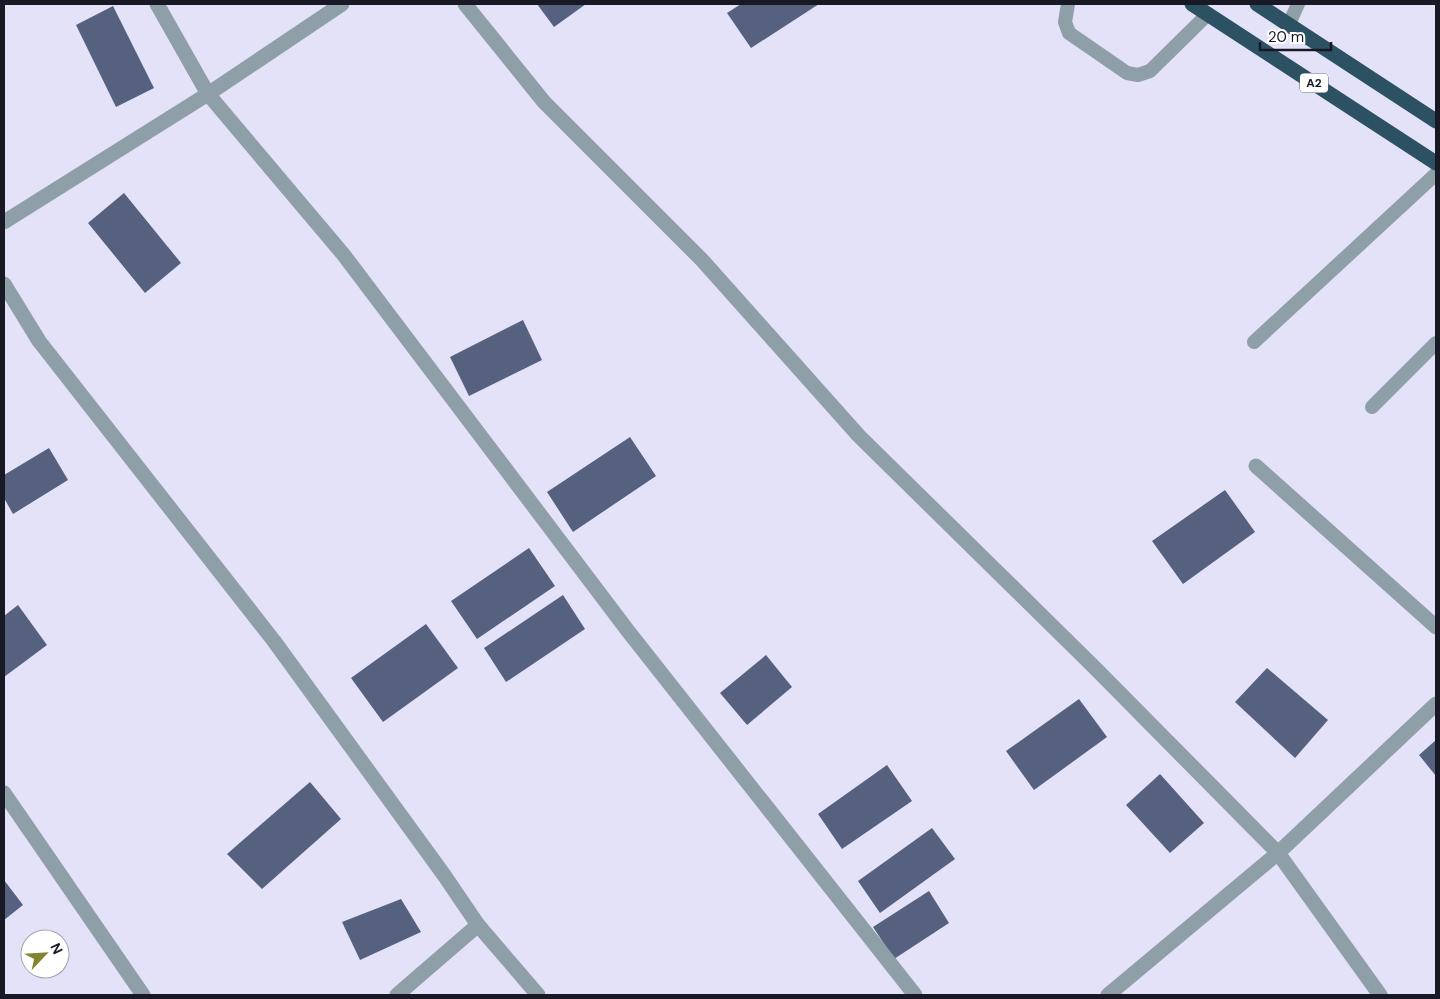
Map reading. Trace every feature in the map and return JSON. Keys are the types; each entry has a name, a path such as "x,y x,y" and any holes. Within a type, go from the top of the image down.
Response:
{"highway":[{"name":"A2","path":"1192,4 1436,163"},
{"name":"A2","path":"1257,4 1436,120"}],"street":[{"path":"157,4 208,94 343,254 628,631 915,995"},
{"path":"4,222 208,94 342,4"},
{"path":"465,4 544,102 702,260 859,436 1088,661 1278,853 1380,995"},
{"path":"4,284 39,341 274,641 444,875 478,925 538,995"},
{"path":"1256,466 1436,627"},
{"path":"1108,995 1278,853 1436,704"},
{"path":"4,793 143,995"},
{"path":"397,995 478,925"}],"lane":[{"path":"1068,4 1065,22 1069,34 1127,73 1138,75 1150,71 1208,14"},
{"path":"1289,24 1298,4"},
{"path":"1254,342 1436,174"},
{"path":"1372,407 1436,343"}],"building":[{"path":"537,4 586,4 554,27"},
{"path":"741,4 819,4 751,48 727,13"},
{"path":"113,6 154,88 116,107 76,25"},
{"path":"124,193 181,263 145,293 88,223"},
{"path":"523,320 542,360 469,396 450,357"},
{"path":"630,437 656,476 573,532 547,492"},
{"path":"49,448 68,480 13,514 4,498 4,475"},
{"path":"1225,490 1255,532 1183,584 1152,541"},
{"path":"529,548 555,586 477,639 451,601"},
{"path":"563,595 585,629 506,682 484,648"},
{"path":"18,605 47,645 4,677 4,616"},
{"path":"426,624 458,668 383,722 351,678"},
{"path":"766,655 792,687 747,725 720,693"},
{"path":"1267,668 1328,720 1295,758 1235,702"},
{"path":"1079,699 1107,737 1034,790 1006,751"},
{"path":"1436,740 1436,776 1419,755"},
{"path":"887,765 912,801 842,849 818,814"},
{"path":"1160,774 1204,823 1170,853 1126,805"},
{"path":"310,782 341,819 262,889 227,854"},
{"path":"932,828 955,859 880,913 858,881"},
{"path":"4,880 23,905 4,920"},
{"path":"929,891 949,923 894,959 873,927"},
{"path":"401,899 421,932 360,960 342,922"}]}
